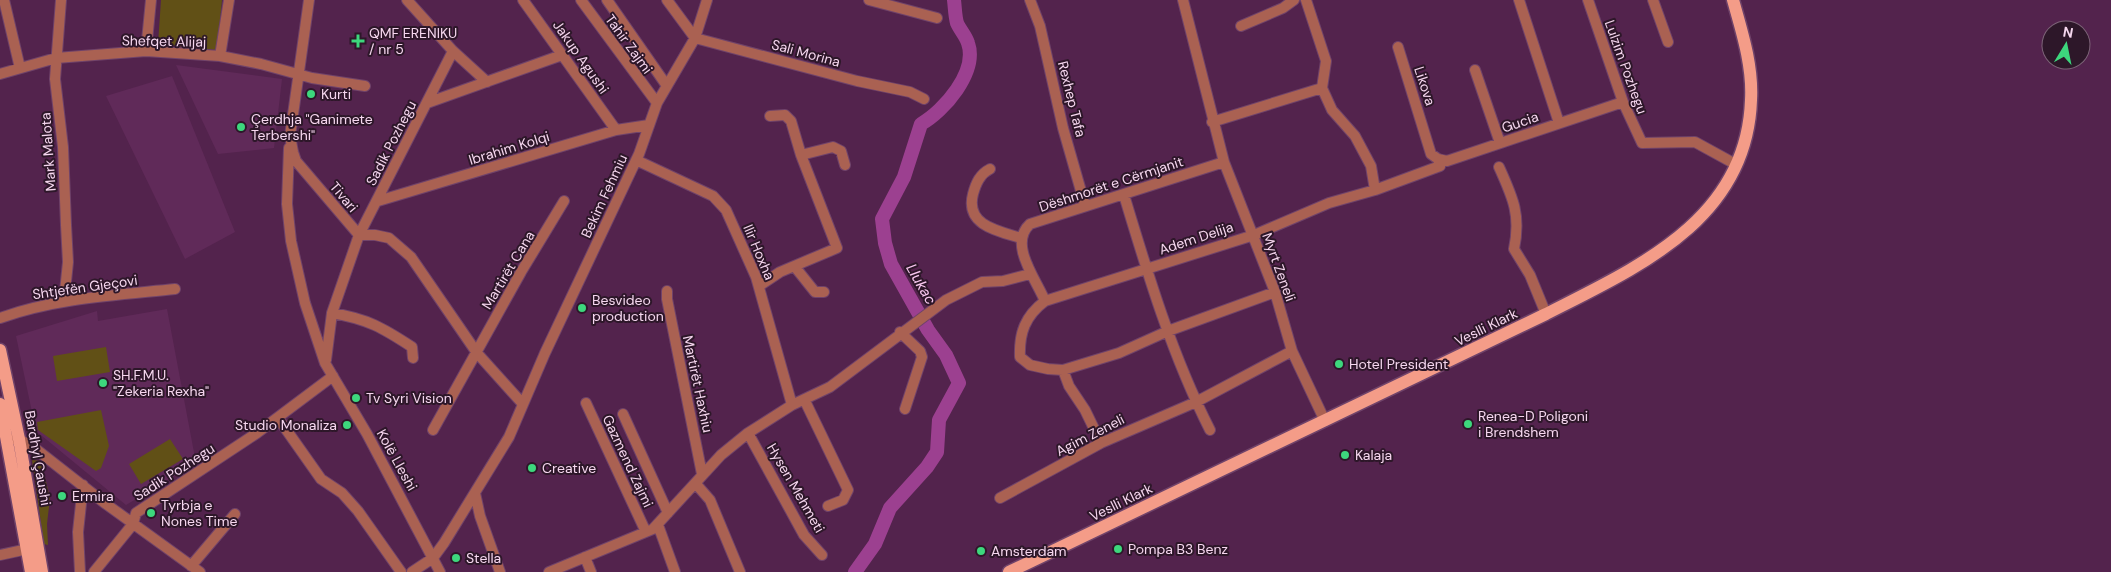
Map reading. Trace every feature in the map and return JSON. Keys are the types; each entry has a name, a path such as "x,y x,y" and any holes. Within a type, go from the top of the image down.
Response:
{"main road":[{"name":"Veslli Klark","path":"1009,572 1546,314 1634,269 1667,247 1714,204 1737,165 1747,134 1751,100 1746,48 1733,0"},
{"name":"Bardhyl Çaushi","path":"0,350 13,440 33,548 42,572"},
{"name":"Bardhyl Çaushi","path":"0,404 13,440"},
{"name":"Bardhyl Çaushi","path":"31,572 33,548"}],"street":[{"path":"4,0 20,68"},
{"name":"Mark Malota","path":"61,0 55,79 63,147 67,243 64,301"},
{"path":"146,52 151,0"},
{"path":"220,56 229,0"},
{"name":"Tivari","path":"309,0 297,75 290,136 296,161 358,235"},
{"path":"407,0 453,51 487,82"},
{"name":"Jakup Agushi","path":"523,0 616,130"},
{"name":"Tahir Zajmi","path":"581,0 657,103"},
{"name":"Tahir Zajmi","path":"607,0 667,86"},
{"path":"667,0 695,38"},
{"name":"Bekim Fehmiu","path":"433,558 509,436 522,403 636,160 657,103 695,38 707,0"},
{"path":"869,0 918,11 937,18"},
{"name":"Rexhep Tafa","path":"1030,0 1040,26 1063,128 1085,206"},
{"name":"Myrt Zeneli","path":"1183,0 1212,122 1224,162 1275,292 1292,351 1325,421"},
{"path":"1241,26 1283,8 1294,0"},
{"path":"1306,0 1326,61 1322,88 1332,110 1355,136 1371,166 1375,190"},
{"path":"1519,0 1559,123"},
{"name":"Lulzim Pozhegu","path":"1588,0 1623,102 1642,143 1695,142 1737,165"},
{"path":"1654,0 1668,42"},
{"name":"Sali Morina","path":"695,38 856,81 910,92 924,100"},
{"name":"Likova","path":"1398,47 1430,149 1438,160"},
{"name":"Sadik Pozhegu","path":"326,363 332,313 358,235 378,201 453,51"},
{"name":"Shefqet Alijaj","path":"0,74 56,58 146,52 220,56 262,64 297,75"},
{"path":"427,103 562,55"},
{"path":"1475,70 1500,143"},
{"path":"297,75 365,86"},
{"path":"1212,122 1322,88"},
{"name":"Gucia","path":"1438,160 1447,161 1623,102"},
{"path":"759,286 780,272 835,250 838,244 801,155 791,121 786,115 770,116"},
{"name":"Ibrahim Kolqi","path":"378,201 616,130 649,125"},
{"name":"Kolë Lleshi","path":"290,136 287,204 291,241 305,303 326,363 398,491 440,572"},
{"path":"801,155 833,147 841,151 845,166"},
{"name":"Ilir Hoxha","path":"636,160 713,196 726,210 759,286 792,405"},
{"name":"Adem Delija","path":"1045,301 1074,294 1146,268 1254,235 1329,203 1375,190 1440,166 1438,160"},
{"name":"Dëshmorët e Cërmjanit","path":"1021,238 1023,231 1030,224 1224,162"},
{"path":"1499,167 1513,197 1518,220 1514,249 1530,275 1546,314"},
{"path":"990,169 982,173 975,187 971,203 974,216 982,224 1021,238 1030,274 1045,301 1026,319 1019,339 1020,357 1030,365 1064,370 1118,353 1168,331 1275,292"},
{"name":"Adem Delija","path":"1124,194 1146,268"},
{"name":"Martirët Cana","path":"477,353 521,272 564,201"},
{"path":"358,235 375,235 389,238 411,257 477,353 522,403"},
{"path":"795,267 815,292 824,292"},
{"path":"1146,268 1196,402 1210,430"},
{"path":"549,572 645,530 653,529 696,484 702,474 721,455 748,433 792,405 805,401 830,387 946,300 982,282 1003,281 1030,274"},
{"name":"Shtjefën Gjeçovi","path":"0,318 18,311 64,301 175,289"},
{"name":"Martirët Haxhiu","path":"667,295 702,474"},
{"path":"332,313 357,317 375,324 412,347 413,358"},
{"path":"904,330 922,357 905,408"},
{"name":"Agim Zeneli","path":"1000,498 1101,443 1196,402 1292,351"},
{"path":"433,430 477,353"},
{"path":"1064,370 1074,395 1086,410 1101,443"},
{"name":"Sadik Pozhegu","path":"94,572 133,524 136,513 278,418 333,376"},
{"name":"Hysen Mehmeti","path":"805,401 848,490 843,500 828,506"},
{"name":"Gazmend Zajmi","path":"586,403 645,530"},
{"path":"623,414 668,513"},
{"path":"278,418 321,478 342,493 401,572"},
{"name":"Hysen Mehmeti","path":"748,433 804,535 822,555"},
{"path":"13,440 37,450 195,569 235,514"},
{"path":"696,484 710,500 740,572"},
{"path":"80,572 78,532 83,485"},
{"path":"475,492 480,516 500,572"},
{"path":"658,525 676,572"},
{"path":"0,555 33,548"},
{"path":"585,557 592,572"},
{"path":"412,572 433,558"}],"shaded area":[{"path":"161,0 222,0 217,50 158,44"},
{"name":"Çerdhja \"Ganimete Terbershi\"","path":"176,65 282,79 274,148 218,154"},
{"path":"172,76 235,232 185,259 106,96"},
{"name":"SH.F.M.U. \"Zekeria Rexha\"","path":"167,309 196,463 126,505 36,431 16,336 97,311 98,321"},
{"path":"106,347 110,372 57,381 53,356"},
{"path":"101,410 109,446 101,468 96,471 38,430 37,422"},
{"path":"170,439 183,459 141,484 129,464"},
{"path":"32,460 41,461 50,498 47,524 48,545 44,544"}],"waterway":[{"name":"Llukac","path":"855,572 875,544 890,508 927,467 937,452 939,420 959,383 946,355 928,330 891,264 885,243 882,219 904,177 921,124 949,100 964,78 968,66 970,54 968,43 957,23 954,0"}],"place":[{"name":"QMF ERENIKU / nr 5","path":"358,41"},
{"name":"Kurti","path":"311,94"},
{"name":"Çerdhja \"Ganimete Terbershi\"","path":"241,127"},
{"name":"Besvideo production","path":"582,308"},
{"name":"Hotel President","path":"1339,364"},
{"name":"SH.F.M.U. \"Zekeria Rexha\"","path":"103,383"},
{"name":"Tv Syri Vision","path":"356,398"},
{"name":"Renea-D Poligoni i Brendshem","path":"1468,424"},
{"name":"Studio Monaliza","path":"347,425"},
{"name":"Kalaja","path":"1345,455"},
{"name":"Creative","path":"532,468"},
{"name":"Ermira","path":"62,496"},
{"name":"Tyrbja e Nones Time","path":"151,513"},
{"name":"Pompa B3 Benz","path":"1118,549"},
{"name":"Amsterdam","path":"981,551"},
{"name":"Stella","path":"456,558"}]}
